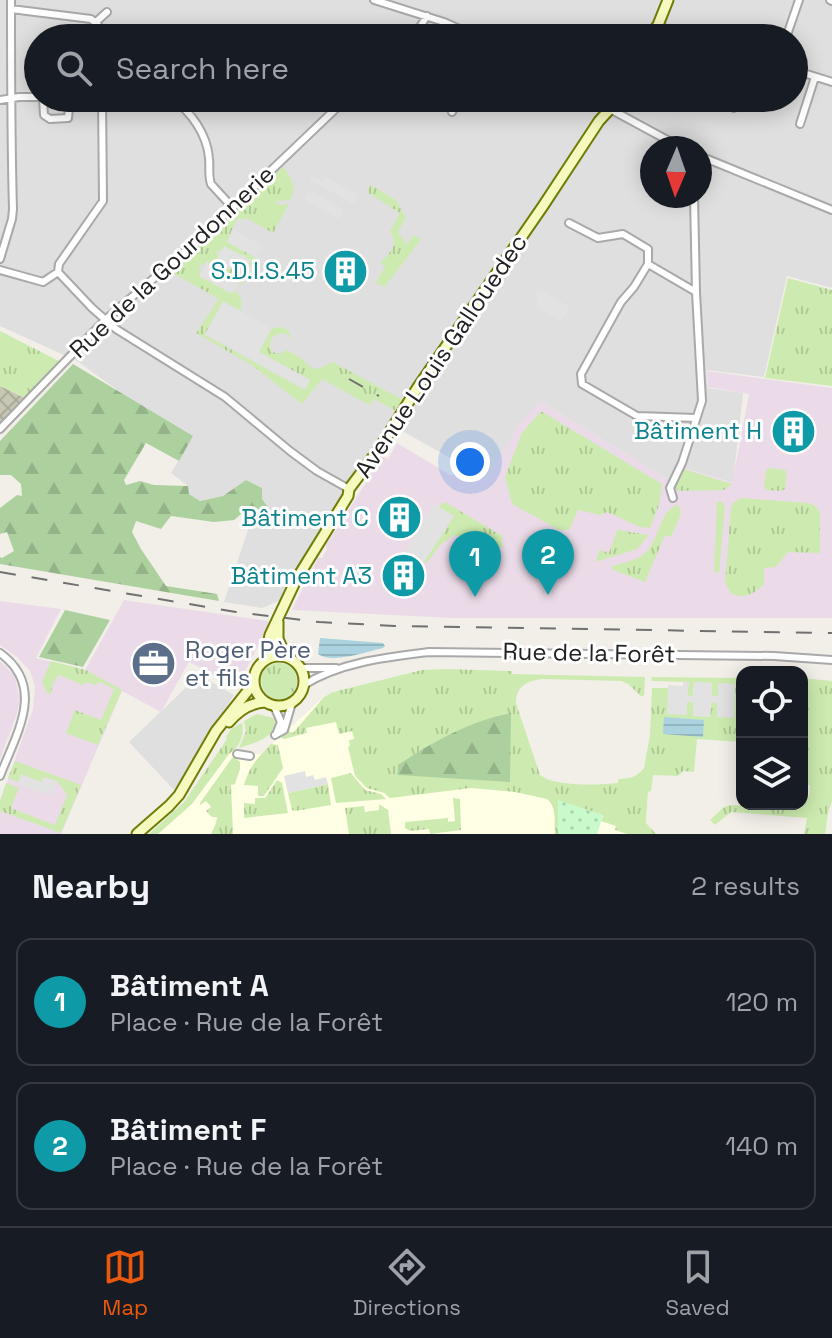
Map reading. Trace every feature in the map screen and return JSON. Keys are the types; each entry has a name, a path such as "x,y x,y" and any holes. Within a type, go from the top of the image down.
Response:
{"main road":[{"path":"658,24 668,0"},
{"name":"Avenue Louis Gallouedec","path":"265,660 270,635 296,580 348,496 349,489 371,461 605,112"},
{"path":"278,619 278,639 286,657"},
{"path":"205,753 235,716 254,703 285,706 292,703 302,692 304,676 292,659 275,656 265,660 255,671 257,694 270,704"},
{"path":"137,834 179,795 216,731 254,683"}],"street":[{"path":"0,259 13,209 11,0"},
{"path":"374,0 448,24"},
{"path":"791,24 799,0"},
{"path":"11,9 96,22 107,12"},
{"path":"422,24 427,16"},
{"path":"808,75 832,82"},
{"path":"808,99 815,77"},
{"path":"0,100 24,98"},
{"path":"43,112 50,119 68,118 69,112"},
{"path":"0,270 43,282 58,272 59,264 103,201 102,112"},
{"path":"189,112 208,149 211,184 233,208"},
{"name":"Rue de la Gourdonnerie","path":"0,429 105,320 194,244 332,112"},
{"path":"626,112 663,136"},
{"path":"800,124 804,112"},
{"path":"712,161 832,210"},
{"path":"673,498 670,488 682,463 702,401 694,208"},
{"path":"569,223 598,238 623,234 648,249 648,264 621,302 581,374 582,384 637,416 696,418"},
{"path":"648,264 696,292"},
{"path":"58,272 116,329 225,397 290,451 349,489"},
{"name":"Rue de la Forêt","path":"304,685 348,667 392,657 442,652 774,656 832,660"},
{"path":"0,653 9,659 21,676 26,705 0,776"},
{"name":"Rue de la Forêt","path":"301,668 348,667"},
{"path":"270,704 281,722 275,735 284,730 292,703"},
{"path":"237,754 250,756"}],"shaded area":[{"path":"0,0 832,0 832,288 787,276 764,377 706,370 708,388 743,393 733,483 684,468 676,483 540,401 486,478 388,423 311,545 281,600 262,608 224,602 262,488 246,480 223,496 200,501 189,494 188,486 171,473 189,442 77,361 0,326"},
{"path":"312,176 323,182 326,177 358,195 353,204 309,180"},
{"path":"309,190 344,210 339,219 304,199"},
{"path":"233,230 263,245 256,258 227,242"},
{"path":"224,246 251,260 243,275 216,261"},
{"path":"207,261 240,279 232,294 199,276"},
{"path":"538,289 570,307 561,321 534,306"},
{"path":"223,302 272,328 259,352 310,380 305,389 205,334"},
{"path":"707,371 832,388 832,618 453,618 292,610 318,558 322,558 327,549 326,545 383,456 388,459 397,443 452,476 462,463 486,478 520,423 540,401 667,479 676,482 683,468 732,483 749,394 708,387"},
{"path":"0,386 25,398 0,423"},
{"path":"434,504 454,516 424,562 403,554"},
{"path":"124,600 268,621 269,625 237,687 189,662 161,712 122,691 61,834 0,834 0,801 33,709 35,686 30,671 0,645 0,601 61,609 36,658 85,670"},
{"path":"0,661 14,675 20,698 0,759"},
{"path":"199,675 234,695 174,790 129,742"},
{"path":"683,681 689,682 688,696 693,696 694,682 712,683 712,696 718,696 718,683 735,684 734,718 717,717 717,703 711,703 710,717 693,716 693,702 687,702 687,715 667,714 668,685 683,686"},
{"path":"363,685 372,773 648,792 646,823 656,834 149,834 184,802 228,738 236,754 261,754 324,697"},
{"path":"305,771 306,777 313,775 315,780 326,777 328,784 288,793 284,776"},
{"path":"21,774 41,782 44,777 57,781 53,794 18,784"}],"green space":[{"path":"282,168 291,180 293,191 290,200 276,201 278,205 289,204 273,233 246,218 239,218 227,241 256,258 252,266 250,261 224,246 216,254 219,256 216,260 243,274 245,270 247,273 241,285 238,283 240,279 207,261 201,264 199,275 232,293 234,290 241,301 241,311 223,301 205,335 305,390 310,380 259,352 272,328 283,327 292,341 287,334 272,337 272,352 280,354 286,350 318,369 333,362 403,400 396,411 374,399 369,405 322,379 302,404 250,364 196,333 219,299 171,272"},
{"path":"371,185 396,200 406,218 398,232 407,245 413,235 421,239 385,287 376,283 385,266 380,263 392,248 394,240 390,231 400,213 367,192"},
{"path":"788,278 832,290 832,386 765,378"},
{"path":"0,331 59,361 25,398 0,386"},
{"path":"73,364 193,436 179,461 146,443 124,480 126,485 140,481 154,485 188,486 189,494 200,501 223,496 246,480 262,488 262,499 267,506 262,516 254,518 246,510 234,520 214,522 171,516 161,529 136,521 132,532 166,586 217,594 219,601 0,564 0,557 14,551 7,532 0,534 0,508 17,495 22,496 21,484 11,475 0,475 0,441"},
{"path":"541,411 662,484 659,505 650,528 640,527 607,512 600,515 578,510 569,530 559,530 512,504 505,477 522,433"},
{"path":"769,468 785,470 785,489 767,490 764,487"},
{"path":"683,469 732,484 724,490 678,491 675,487"},
{"path":"741,498 815,506 820,512 820,553 788,552 776,567 764,568 764,584 760,588 749,595 740,596 731,593 725,583 731,507"},
{"path":"722,501 725,507 719,573 714,572 717,502"},
{"path":"445,502 502,536 503,547 486,548 454,535 440,545 427,563 424,562 454,516 438,507"},
{"path":"676,505 681,514 671,537 665,535 645,582 613,570 612,566 633,560 649,549 666,515"},
{"path":"619,530 648,536 637,549 595,562 600,550 609,553"},
{"path":"65,610 110,620 83,667 39,657"},
{"path":"51,661 86,670 122,690 98,745 66,733 75,710 101,720 114,689 101,682 95,685 86,682 83,685 59,675 53,683 51,694 47,693 42,682"},
{"path":"279,663 292,668 297,681 292,694 279,699 266,694 261,681 266,668"},
{"path":"422,670 645,677 644,696 621,681 542,679 520,688 516,703 540,775 556,782 589,785 618,783 618,779 639,774 644,768 650,735 652,688 668,688 668,714 687,702 693,702 693,715 710,717 711,703 717,703 718,697 712,696 712,683 694,682 693,696 688,696 688,682 652,681 651,677 736,678 736,742 697,739 694,772 683,771 678,776 653,775 651,791 648,792 646,823 656,834 627,834 615,830 616,826 601,821 603,816 558,801 558,834 555,834 554,810 547,799 471,788 390,798 367,788 355,776 348,747 349,740 354,739 352,731 339,734 336,722 306,728 307,733 281,738 288,731 293,733 324,697 333,692"},
{"path":"808,679 832,681 832,801 825,834 804,834 807,818 731,812 715,825 710,820 730,805 736,805 736,810 808,810"},
{"path":"511,713 510,782 398,775 398,765 438,741 481,721"},
{"path":"257,714 276,720 272,732 239,748 246,731 244,721"},
{"path":"242,723 243,732 238,745 192,804 158,834 149,834 184,802 231,729"},
{"path":"271,744 278,745 283,768 264,796 258,796 258,786 244,785 251,767"},
{"path":"234,757 240,762 240,769 235,784 231,785 233,834 211,834 217,817 206,811 211,807 206,801 200,803"},
{"path":"15,761 81,785 61,833 0,811 6,783 19,788 11,808 55,825 67,795 57,781 44,777 42,782 21,775 18,782 8,778"},
{"path":"351,773 365,790 381,794 386,799 336,803 331,778"},
{"path":"277,780 282,783 288,813 244,818 244,803 255,804 255,798 265,798"},
{"path":"328,784 331,805 292,810 288,793"},
{"path":"453,798 460,799 461,830 430,834 429,829 410,831 405,828 405,822 448,818 448,822 455,821"},
{"path":"558,800 603,815 597,834 558,834"},
{"path":"379,804 388,810 391,834 349,834 345,808 364,806 365,812 379,810"}],"water":[{"path":"320,638 383,643 385,646 332,658 318,654"},
{"path":"664,717 704,720 703,737 663,734"}],"railway":[{"path":"349,379 379,396"},
{"path":"0,572 236,612 319,622 832,633"}],"place":[{"name":"S.D.I.S.45","path":"346,271"},
{"name":"Bâtiment H","path":"793,431"},
{"name":"Bâtiment C","path":"400,518"},
{"name":"Bâtiment A3","path":"403,576"},
{"name":"Bâtiment F","path":"548,595"},
{"name":"Bâtiment A","path":"475,597"},
{"name":"Roger Père et fils","path":"154,664"}]}
